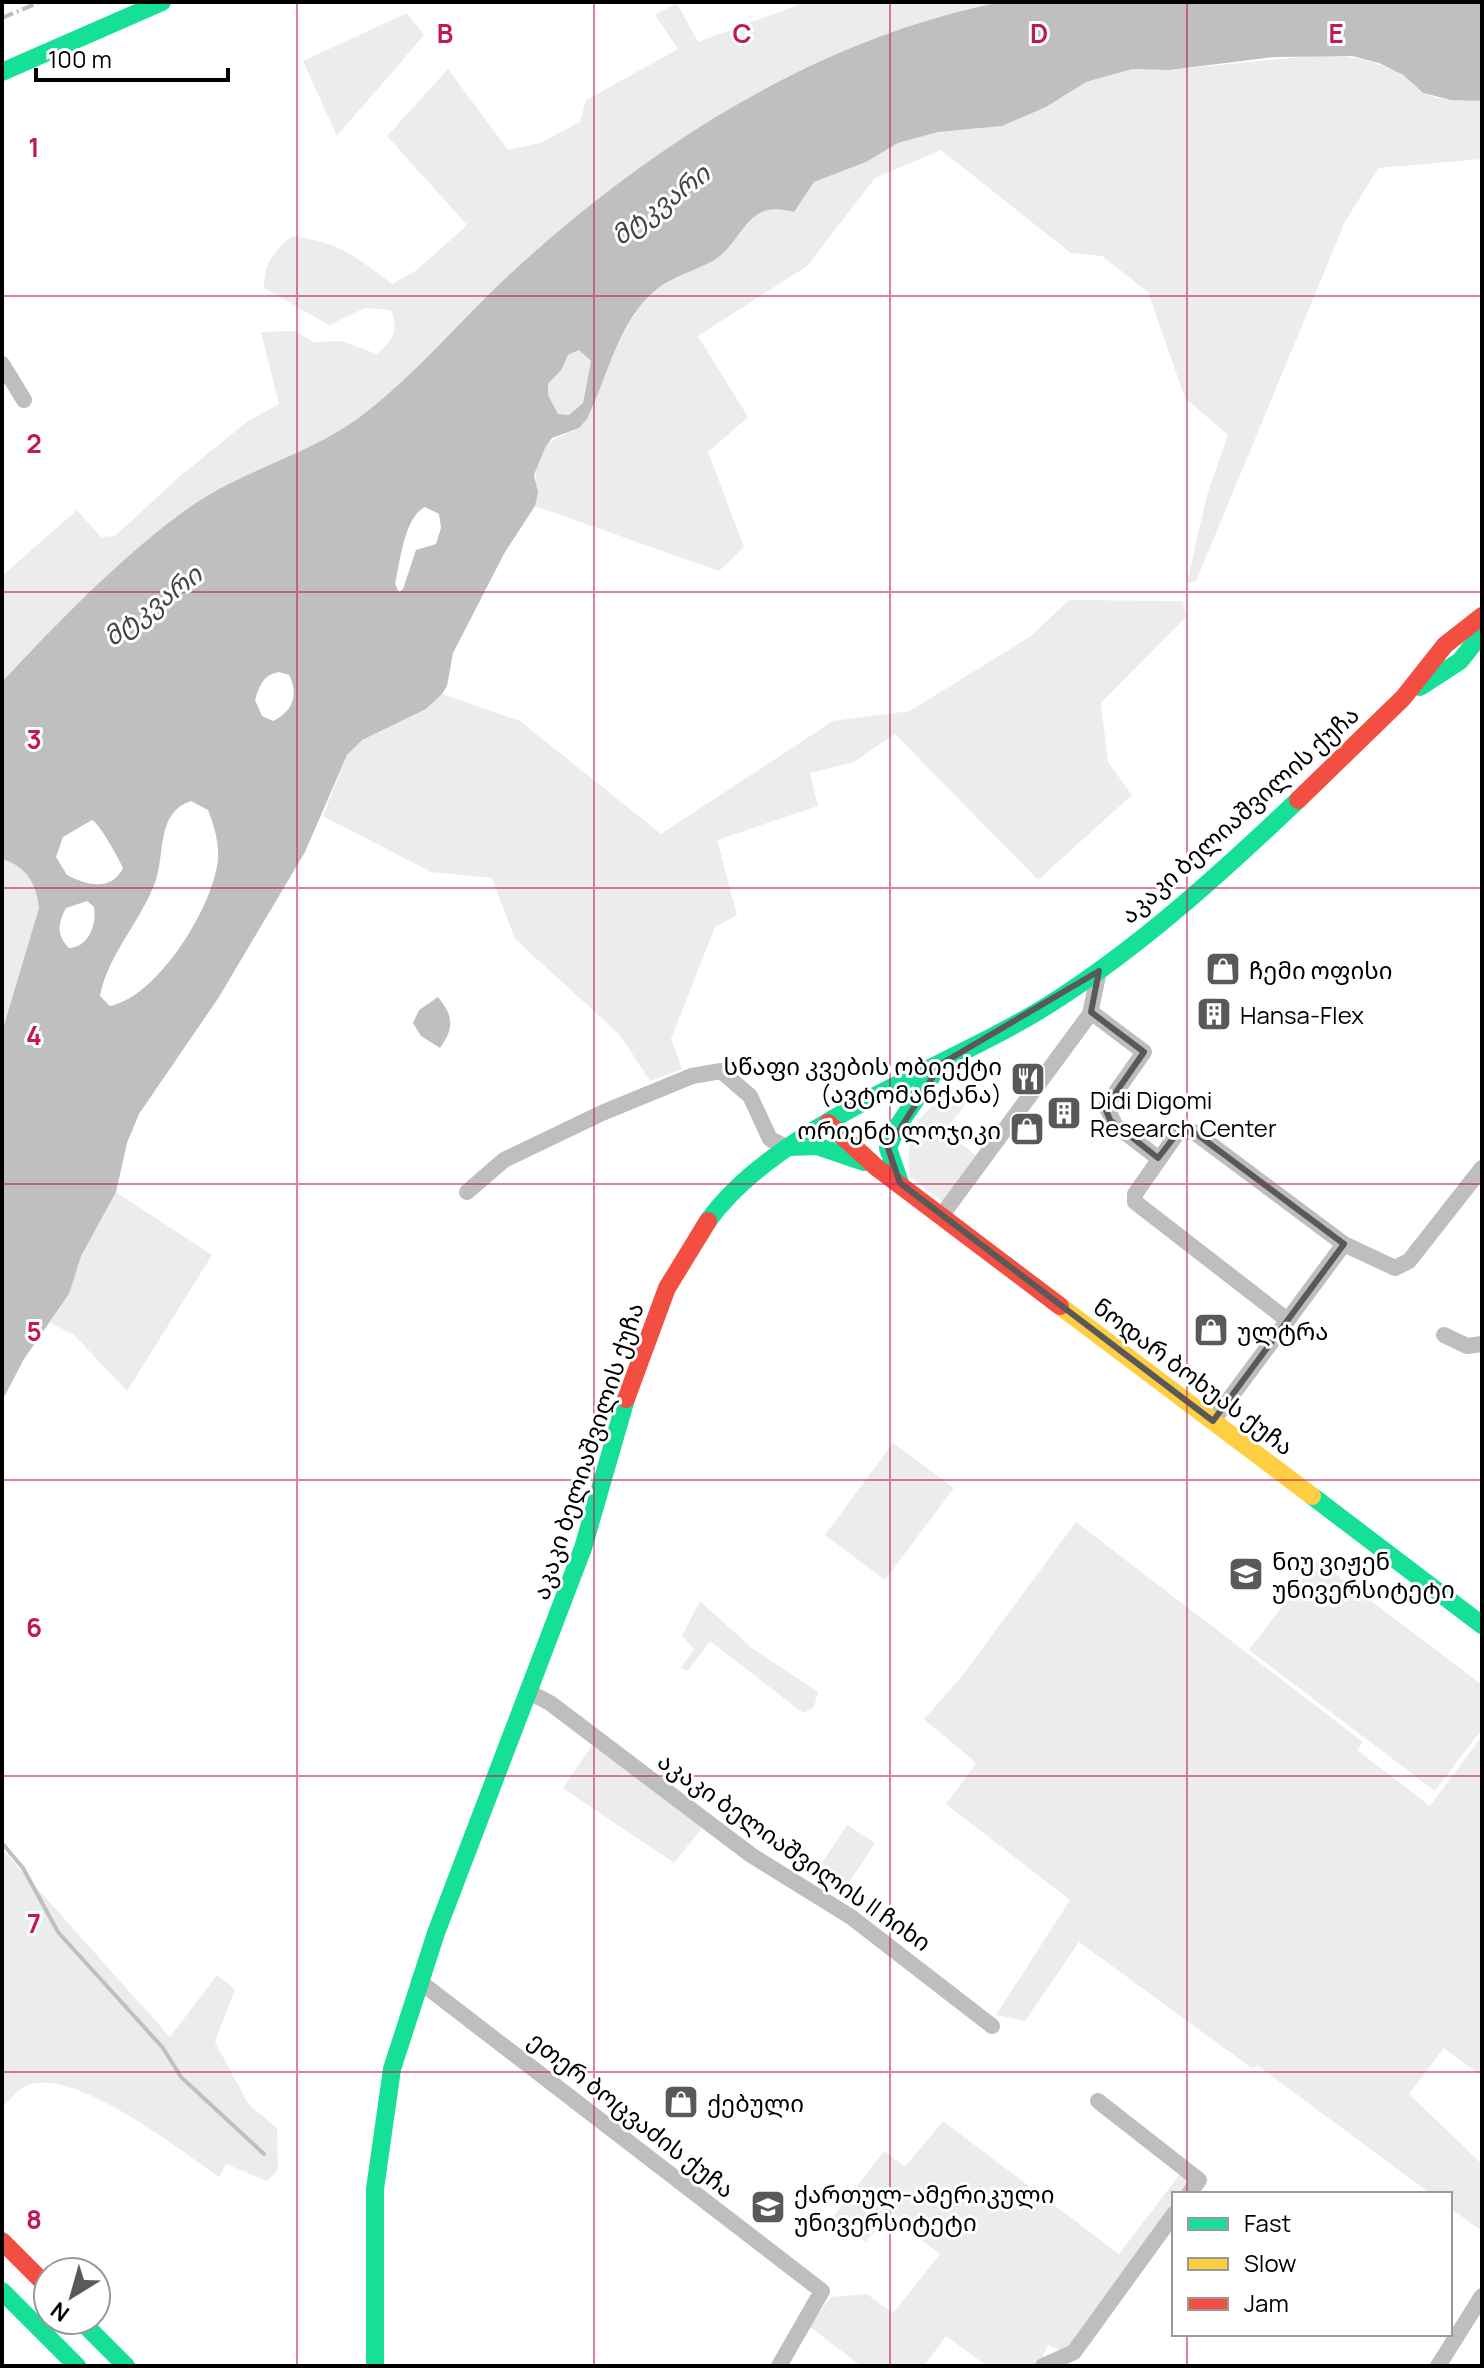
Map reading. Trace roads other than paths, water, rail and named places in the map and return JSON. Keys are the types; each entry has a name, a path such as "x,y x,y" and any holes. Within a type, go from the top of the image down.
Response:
{"main road":[{"path":"2,72 162,2"},
{"name":"აკაკი ბელიაშვილის ქუჩა","path":"375,2366 375,2189 392,2069 419,1981 603,1489 638,1357 665,1292 716,1211 777,1151 1002,1031 1099,971 1206,883 1405,696 1444,646 1482,616"},
{"name":"აკაკი ბელიაშვილის ქუჩა","path":"1405,696 1460,661 1482,633"},
{"path":"900,1183 888,1148 897,1127 941,1064"},
{"path":"828,1123 876,1167"},
{"path":"786,1147 817,1146 876,1167"},
{"name":"ნოდარ ბოხუას ქუჩა","path":"876,1167 1482,1625"},
{"path":"2,2241 32,2271"},
{"path":"2,2291 77,2366"},
{"path":"96,2336 126,2366"}],"street":[{"path":"2,364 24,400"},
{"path":"1444,646 1460,661"},
{"path":"942,1215 1091,1012 1099,971"},
{"path":"1091,1012 1144,1052 1106,1106 1115,1125 1158,1158"},
{"path":"467,1192 504,1160 602,1113 692,1076 721,1071 750,1096 770,1139 786,1147"},
{"path":"1286,1319 1139,1208 1135,1194 1179,1131 1189,1130 1344,1244 1388,1266 1401,1266 1482,1168"},
{"path":"1213,1421 1344,1244"},
{"path":"1444,1335 1467,1346 1482,1344"},
{"name":"აკაკი ბელიაშვილის II ჩიხი","path":"529,1692 550,1703 751,1855 851,1917 992,2026"},
{"name":"ეთერ ბოცვაძის ქუჩა","path":"419,1981 822,2291 779,2366"},
{"path":"1098,2101 1199,2180 1190,2192"},
{"path":"1043,2366 1074,2352 1172,2217"},
{"path":"1438,2366 1482,2296"}],"water":[{"name":"მტკვარი","path":"1001,2 1482,2 1482,101 1451,100 1423,93 1403,75 1379,63 1352,56 1275,57 1169,70 1132,69 1086,82 1046,107 1002,126 938,132 898,143 866,162 814,182 794,212 779,209 758,214 716,259 657,289 633,316 623,333 587,419 579,428 552,438 545,448 534,475 538,492 535,506 505,552 453,653 447,686 442,694 426,709 362,740 347,755 305,852 219,997 139,1114 127,1143 116,1192 81,1256 69,1294 24,1359 2,1401 2,1032 39,908 29,877 11,862 2,859 2,682 72,610 150,537 202,499 326,438 365,413 406,378 521,264 628,176 744,100 805,68 869,41 934,19","holes":["579,350 591,361 583,403 569,415 558,414 548,395 548,384 562,369 568,355","425,507 439,514 441,528 436,544 416,550 403,589 399,592 395,584 412,520","279,672 289,675 294,689 289,708 273,721 262,716 255,700 269,676","191,801 208,810 218,846 218,858 207,899 181,946 147,986 128,999 110,1006 100,996 104,981 150,895 159,869 164,834 172,814","92,820 123,868 112,881 98,884 82,882 67,875 56,857 63,837","87,901 94,907 90,934 82,944 69,948 62,938 60,924 66,908"]},
{"path":"438,997 447,1010 450,1022 448,1034 440,1048 421,1036 413,1023 419,1010"}],"waterway":[{"path":"2,1843 23,1868 58,1932 163,2048 181,2077 264,2154"}],"railway":[{"path":"2,18 40,2"}],"place":[{"name":"ჩემი ოფისი","path":"1223,969"},
{"name":"Hansa-Flex","path":"1214,1014"},
{"name":"სწაფი კვების ობიექტი (ავტომანქანა)","path":"1028,1079"},
{"name":"Didi Digomi Research Center","path":"1064,1113"},
{"name":"ორიენტ ლოჯიკი","path":"1027,1129"},
{"name":"ულტრა","path":"1211,1330"},
{"name":"ნიუ ვიჟენ უნივერსიტეტი","path":"1246,1574"},
{"name":"ქებული","path":"681,2102"},
{"name":"ქართულ-ამერიკული უნივერსიტეტი","path":"768,2207"}]}
